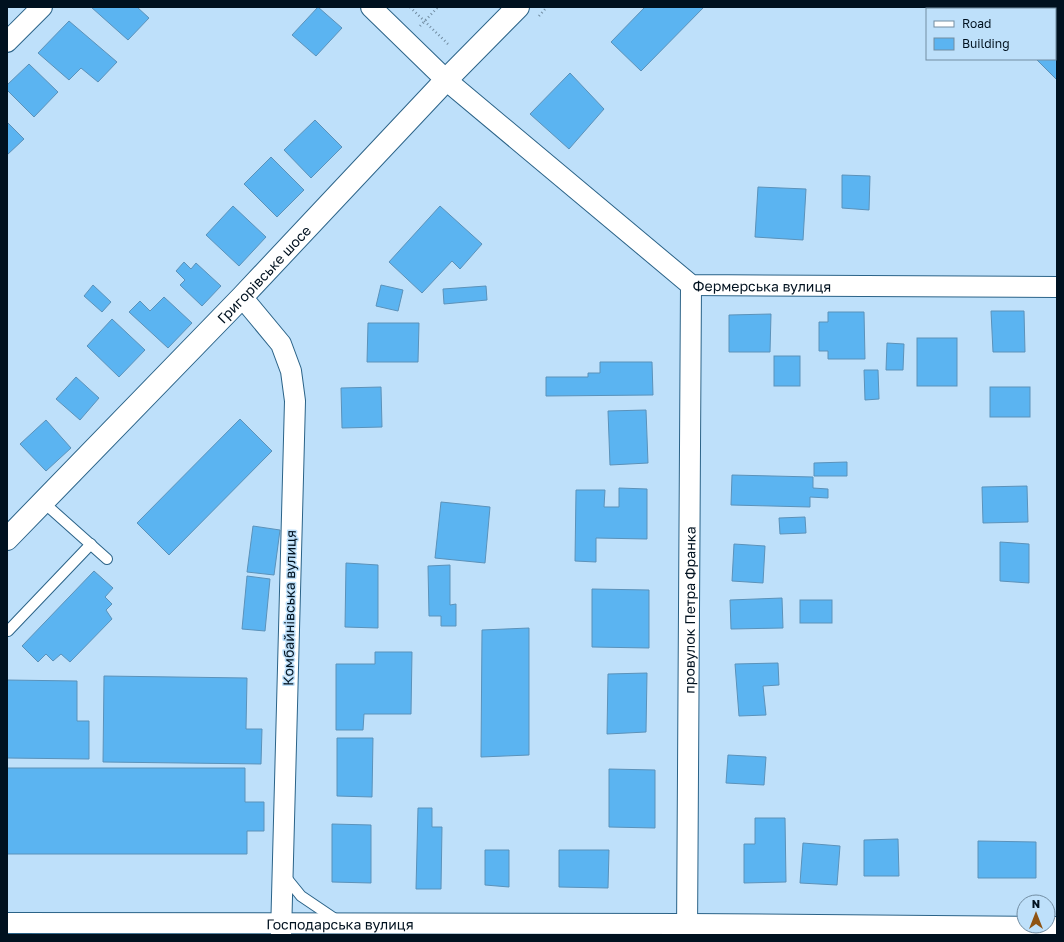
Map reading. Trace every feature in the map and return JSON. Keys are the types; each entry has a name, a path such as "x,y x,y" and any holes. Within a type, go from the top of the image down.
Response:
{"street":[{"path":"7,42 42,7"},
{"name":"Фермерська вулиця","path":"371,7 446,80 691,285 1057,287"},
{"name":"Григорівське шосе","path":"7,539 242,297 446,80 518,7"},
{"name":"провулок Петра Франка","path":"687,929 691,285"},
{"name":"Комбайнівська вулиця","path":"242,297 281,344 291,371 295,402 281,929"},
{"name":"Господарська вулиця","path":"7,923 281,929 340,923 687,929 1057,927"}],"lane":[{"path":"43,502 107,558"},
{"path":"8,631 91,544"},
{"path":"283,873 301,896 340,923"}],"path":[{"path":"410,7 465,61"},
{"path":"406,41 438,7"}],"building":[{"path":"91,7 137,7 149,18 128,40"},
{"path":"318,7 342,28 316,56 292,35"},
{"path":"645,7 704,7 641,71 611,42"},
{"path":"1044,7 1045,8 1003,8"},
{"path":"1056,19 1057,20 1057,80 1037,60 1056,60"},
{"path":"69,21 117,62 98,82 81,68 69,80 38,53"},
{"path":"29,64 58,92 34,117 7,90 7,85"},
{"path":"570,73 604,109 569,149 530,114"},
{"path":"315,120 342,147 311,178 284,150"},
{"path":"7,122 24,139 7,155"},
{"path":"271,157 304,190 277,217 244,184"},
{"path":"842,175 870,176 869,210 842,208"},
{"path":"758,187 806,189 803,240 755,237"},
{"path":"233,206 266,237 239,266 206,235"},
{"path":"440,206 482,244 460,269 452,261 422,293 389,262"},
{"path":"184,262 191,269 196,263 221,286 202,306 180,285 185,280 176,271"},
{"path":"93,285 111,302 102,312 84,296"},
{"path":"381,285 403,290 398,311 376,306"},
{"path":"486,286 487,300 444,304 443,289"},
{"path":"164,297 192,323 168,348 129,312 140,301 150,311"},
{"path":"991,311 1024,311 1025,352 993,352"},
{"path":"828,312 864,312 865,359 828,359 828,351 819,351 819,322 828,322"},
{"path":"771,314 770,352 729,352 729,315"},
{"path":"112,319 145,350 119,377 87,346"},
{"path":"368,323 419,323 418,362 367,362"},
{"path":"917,338 957,338 957,386 917,386"},
{"path":"887,343 904,344 903,370 886,370"},
{"path":"774,356 800,356 800,386 774,386"},
{"path":"600,362 652,362 653,395 546,396 546,377 588,377 588,373 600,373"},
{"path":"864,370 878,370 879,399 865,400"},
{"path":"76,377 99,398 80,420 56,399"},
{"path":"381,387 382,427 342,428 341,388"},
{"path":"990,387 1030,387 1030,417 990,417"},
{"path":"646,410 648,463 610,465 608,411"},
{"path":"240,419 272,451 169,555 137,523"},
{"path":"46,420 71,448 46,471 20,444"},
{"path":"847,462 847,476 814,476 814,463"},
{"path":"732,475 813,477 813,488 828,489 828,498 810,497 810,507 731,505"},
{"path":"1027,486 1028,522 983,523 982,487"},
{"path":"619,488 647,489 647,539 596,538 596,562 575,561 576,490 605,490 604,507 619,507"},
{"path":"441,502 490,507 485,563 435,558"},
{"path":"805,517 806,533 780,534 779,518"},
{"path":"253,526 280,530 274,575 247,572"},
{"path":"1000,542 1029,544 1029,583 1000,581"},
{"path":"734,544 765,546 763,583 732,581"},
{"path":"346,563 378,565 378,628 345,627"},
{"path":"450,565 450,605 456,604 456,626 441,626 441,616 429,616 428,566"},
{"path":"94,571 113,588 105,597 112,604 106,610 112,619 70,662 61,654 53,661 46,654 38,662 22,646"},
{"path":"247,576 270,579 265,631 242,629"},
{"path":"592,589 649,590 649,648 592,647"},
{"path":"782,598 783,628 731,629 730,600"},
{"path":"800,600 832,600 832,623 800,623"},
{"path":"529,628 529,755 481,757 482,630"},
{"path":"375,652 412,652 411,714 364,714 363,730 336,730 336,664 375,664"},
{"path":"778,663 779,685 763,686 766,715 739,716 735,664"},
{"path":"647,673 646,732 607,734 608,674"},
{"path":"104,676 247,678 246,729 262,729 261,764 103,762"},
{"path":"7,680 77,681 77,721 89,721 89,759 7,758"},
{"path":"337,738 373,738 372,797 337,796"},
{"path":"728,755 766,757 764,785 726,783"},
{"path":"7,768 245,768 245,802 264,802 264,831 247,831 247,854 7,854"},
{"path":"609,769 655,770 655,828 609,827"},
{"path":"418,808 432,808 432,827 442,827 441,889 416,889"},
{"path":"755,818 785,818 786,882 744,883 744,844 755,844"},
{"path":"332,824 371,825 371,883 332,882"},
{"path":"898,839 899,876 864,876 864,840"},
{"path":"978,841 1036,842 1036,878 978,878"},
{"path":"803,843 840,846 837,885 800,883"},
{"path":"485,850 509,850 509,887 485,885"},
{"path":"559,850 609,850 608,888 559,887"}]}
